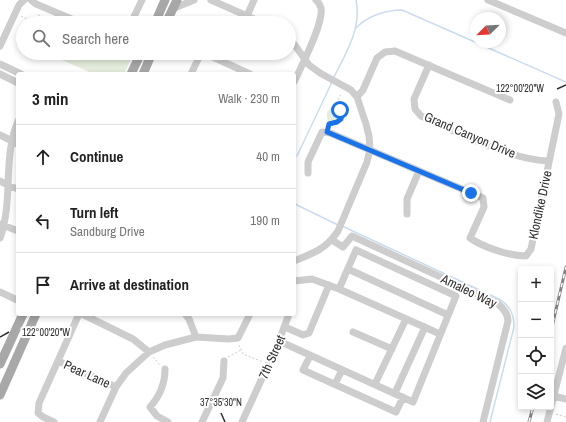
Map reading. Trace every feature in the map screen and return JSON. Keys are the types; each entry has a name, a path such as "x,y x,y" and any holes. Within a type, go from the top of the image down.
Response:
{"main road":[{"path":"158,16 165,0"},
{"path":"169,16 176,0"},
{"path":"132,72 138,60"},
{"path":"144,72 149,60"},
{"path":"0,364 22,316"},
{"path":"0,395 35,316"}],"street":[{"path":"0,46 15,14 24,0"},
{"path":"31,0 36,4 64,16"},
{"path":"134,16 142,0"},
{"path":"172,9 194,0"},
{"path":"211,0 247,16 254,0"},
{"path":"296,77 315,34 320,18 321,9 316,0"},
{"path":"488,0 566,33"},
{"path":"296,47 309,65 347,88 356,97 366,124 370,150 367,162 338,230 332,240 324,248 315,253 296,259"},
{"path":"356,97 363,90 377,58 385,52 395,51 510,100"},
{"path":"192,72 199,60"},
{"path":"219,60 246,72"},
{"path":"0,64 17,72"},
{"name":"Grand Canyon Drive","path":"429,66 414,99 415,109 421,116 500,150 523,157 549,161"},
{"path":"0,74 16,82"},
{"name":"Klondike Drive","path":"419,171 483,198 484,206 470,238 479,245 518,256 526,256 531,249 559,114 556,102"},
{"path":"308,173 308,162 324,132 370,150 419,171 407,199 407,214"},
{"path":"0,136 15,143 9,154 8,186 0,238"},
{"path":"0,180 8,186 16,188"},
{"path":"2,225 16,230"},
{"name":"Amaleo Way","path":"332,240 343,247 352,236 498,303 504,309 508,316 508,321 483,422"},
{"path":"279,341 413,402 456,296 356,250 339,288"},
{"path":"348,269 448,315"},
{"path":"296,281 312,279 339,288 440,334"},
{"path":"285,327 303,335 309,333 329,285"},
{"path":"0,292 16,300"},
{"path":"54,422 43,418 38,413 39,403 78,316"},
{"path":"86,316 133,339 149,352"},
{"path":"187,316 196,336"},
{"path":"100,422 116,387 126,373 149,352 165,345 196,336 229,339 238,338 249,316"},
{"name":"7th Street","path":"242,422 269,364 288,316"},
{"path":"375,384 406,319"},
{"path":"395,393 425,327"},
{"path":"353,332 392,349"},
{"path":"566,348 564,363 554,396 566,399"},
{"path":"310,356 303,370 396,412 404,397"},
{"name":"Pear Lane","path":"58,361 116,387"},
{"path":"202,422 223,378 224,361"},
{"path":"164,369 164,380 160,394 150,407 157,416 168,422"},
{"path":"335,384 342,370"},
{"path":"547,422 550,412"}],"path":[{"path":"15,14 19,16"},
{"path":"324,132 329,124 337,122 341,119 342,114 338,105 338,98 347,88"},
{"path":"238,338 243,354 269,364"},
{"path":"224,361 230,355 242,350"},
{"path":"149,352 164,369"},
{"path":"550,412 566,417"}],"green space":[{"path":"62,60 131,60 125,72 89,72"},
{"path":"336,104 342,113 342,117 339,120 329,123 327,114"}],"waterway":[{"path":"334,77 348,49 355,30 357,20 356,0"},
{"path":"356,28 377,14 402,10 566,82"},
{"path":"297,156 332,82"},
{"path":"296,204 338,225"},
{"path":"342,226 499,299 506,304 512,314 514,327 490,422"}],"railway":[{"path":"554,318 566,267"},
{"path":"529,422 532,410"}],"route":[{"path":"340,110 342,114 341,119 327,125 327,132 471,193"}]}
